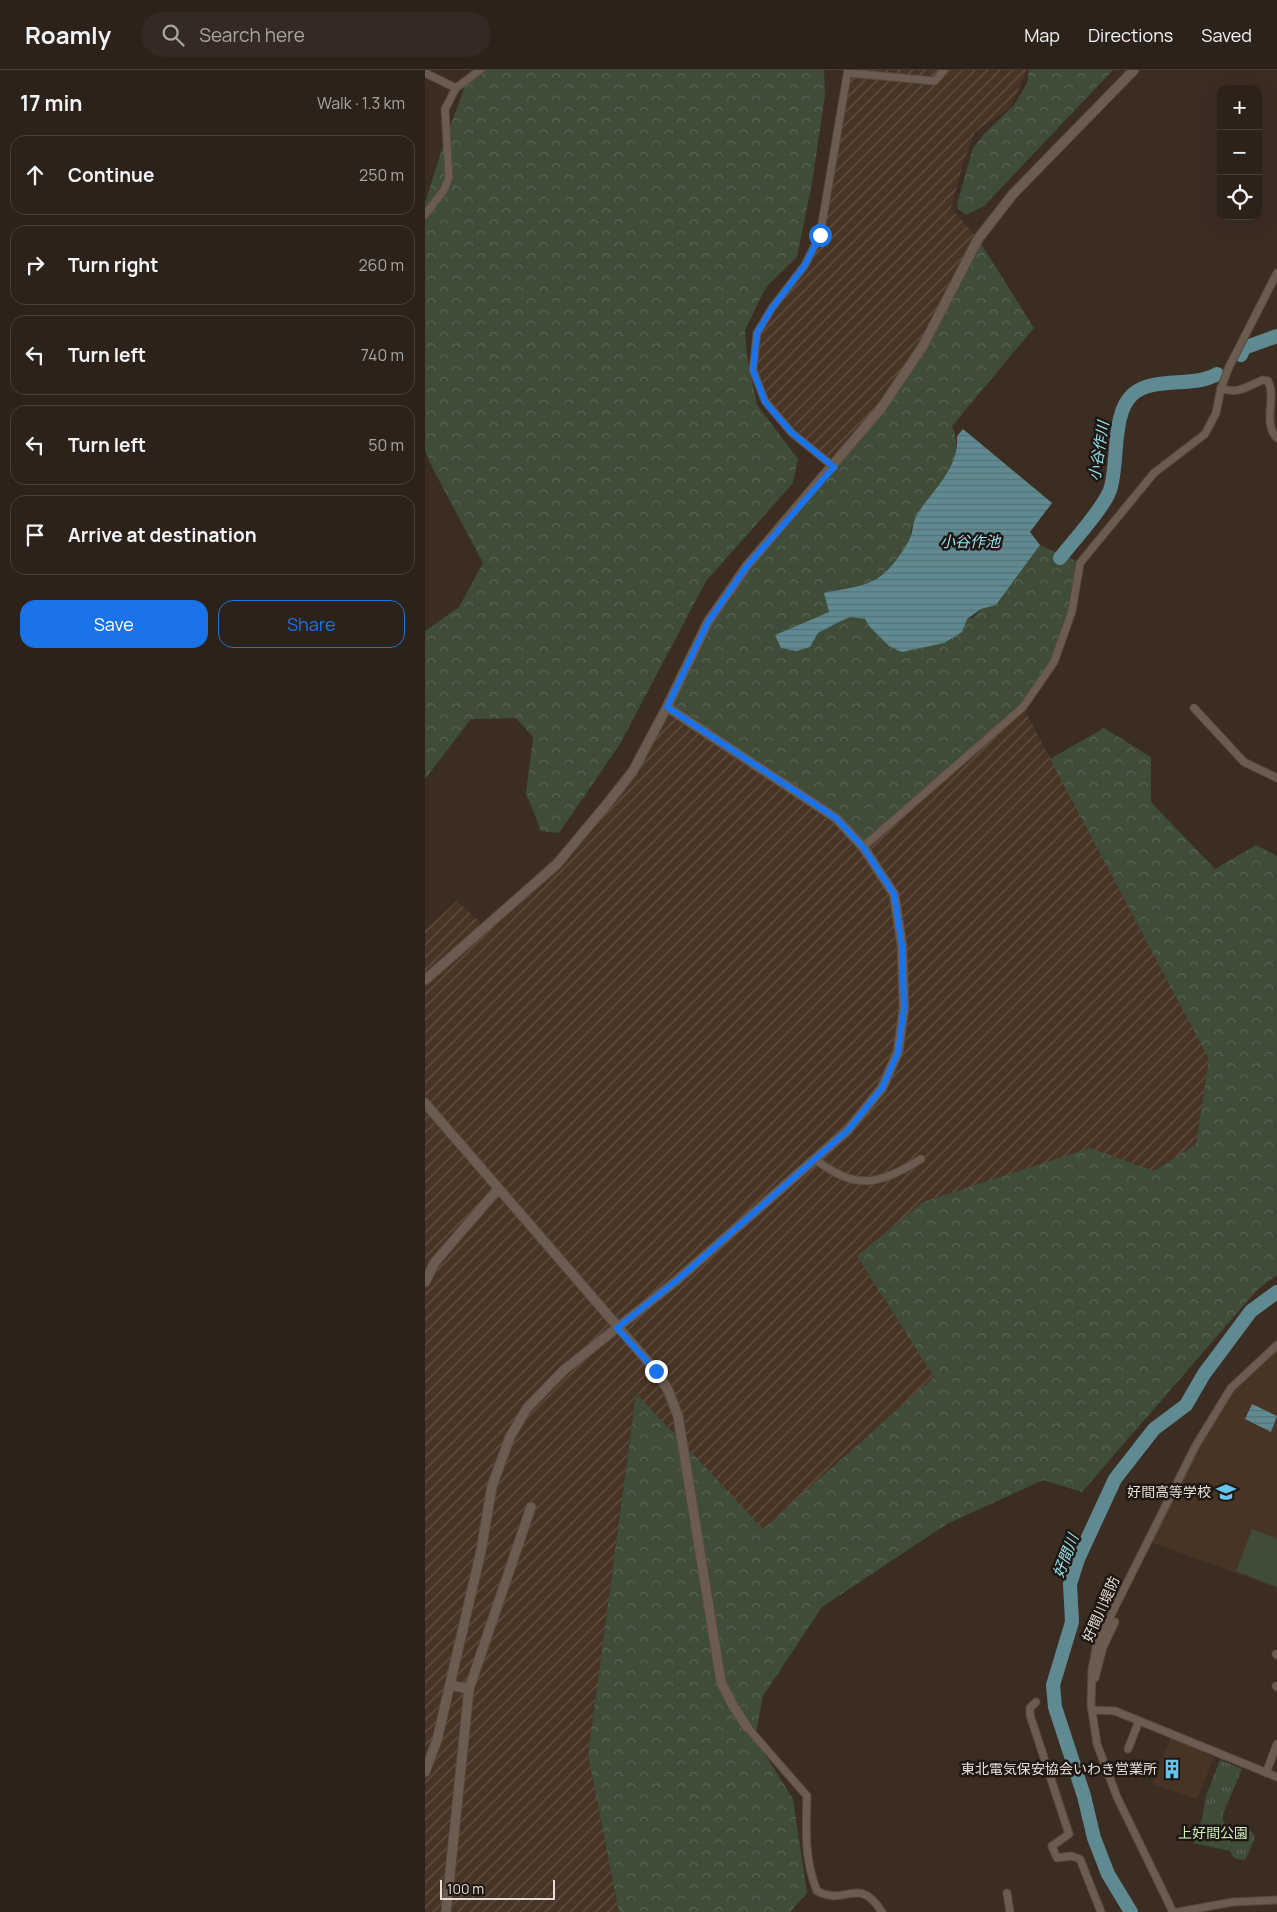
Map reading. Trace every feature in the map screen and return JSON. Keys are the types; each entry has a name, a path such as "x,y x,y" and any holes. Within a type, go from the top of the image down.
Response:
{"street":[{"path":"425,215 445,190 449,177 444,115 455,88 480,70"},
{"path":"834,467 792,433 765,402 753,370 757,333 772,308 805,265 820,235 849,72 935,81 944,70"},
{"path":"425,980 557,864 633,771 667,707 708,622 747,566 834,467 882,408 923,346 973,247 995,216 1013,194 1134,70"},
{"path":"425,73 455,88"},
{"path":"863,847 1023,706 1054,662 1072,611 1080,563 1154,473 1205,434 1216,413 1221,388 1277,273"},
{"path":"1221,388 1233,392 1245,390 1263,380 1268,381 1271,403 1271,429 1277,438"},
{"path":"425,1772 437,1740 450,1685 481,1551 492,1486 510,1438 527,1408 564,1370 676,1281 848,1130 882,1088 898,1052 904,1008 902,946 894,894 863,847 836,818 667,707"},
{"path":"1194,708 1244,762 1277,778"},
{"path":"425,1103 656,1371 668,1390 678,1416 721,1682 747,1727 807,1796 806,1851 811,1876 817,1891 826,1896 864,1892 873,1898 882,1912"},
{"path":"815,1159 831,1172 851,1179 872,1181 893,1176 921,1159"},
{"path":"425,1282 435,1262 498,1189"},
{"name":"好間川堤防","path":"1173,1912 1117,1797 1097,1744 1092,1710 1092,1685 1097,1643 1196,1445 1231,1388 1277,1345"},
{"path":"446,1912 469,1689 531,1507"},
{"path":"1092,1685 1103,1647 1115,1622"},
{"path":"450,1685 469,1689"},
{"path":"1036,1702 1030,1708 1030,1715 1069,1834 1052,1846 1057,1858 1071,1856 1080,1859 1101,1912"},
{"path":"1092,1710 1115,1711 1277,1777"},
{"path":"1128,1749 1139,1721"},
{"path":"1266,1773 1277,1744"},
{"path":"1007,1893 1010,1912"},
{"path":"1178,1912 1233,1902 1277,1900"}],"shaded area":[{"path":"848,70 1027,70 1010,108 975,132 963,164 951,208 978,239 923,346 834,467 792,433 765,401 753,370 757,333 805,265 820,235"},
{"path":"667,707 1023,707 1210,1059 1196,1144 1154,1171 1090,1148 857,1256 934,1377 763,1530 636,1393 588,1755 619,1912 425,1912 425,930 457,901 485,927 607,804"},
{"name":"好間高等学校","path":"1277,1347 1277,1588 1151,1542 1198,1442 1231,1388"},
{"path":"1171,1737 1203,1749 1203,1752 1214,1757 1197,1799 1152,1784"}],"green space":[{"path":"474,70 824,70 825,95 812,183 797,257 766,287 745,330 747,357 757,405 798,459 793,483 706,581 620,744 559,833 541,831 526,793 533,737 516,718 471,719 425,779 425,631 459,607 483,563 433,469 425,450 425,203 465,86"},
{"path":"1029,70 1113,70 984,206 966,215 958,209 957,204 973,148 984,134 1014,105 1027,83"},
{"path":"978,239 1034,328 952,426 956,440 952,465 913,524 908,543 894,563 876,579 855,587 825,593 829,612 775,635 810,647 818,633 850,617 865,619 869,626 973,618 981,609 996,605 1040,545 1080,563 1072,611 1054,662 1023,707 863,847 836,818 667,707 708,622 747,566 834,467 923,346"},
{"path":"1104,728 1151,757 1151,802 1215,869 1256,845 1277,856 1277,1275 1257,1290 1082,1492 1043,1480 947,1524 822,1607 763,1696 755,1738 793,1799 807,1893 790,1912 619,1912 588,1755 636,1393 763,1529 934,1377 857,1256 923,1202 1090,1148 1154,1171 1196,1144 1209,1059 1050,759"},
{"path":"1252,1529 1277,1539 1277,1587 1236,1571"},
{"name":"上好間公園","path":"1220,1760 1242,1769 1223,1814 1223,1821 1227,1826 1247,1829 1255,1837 1246,1859 1242,1860 1234,1858 1230,1851 1193,1843 1202,1819 1206,1796"}],"water":[{"name":"小谷作池","path":"963,429 1052,503 1030,532 1040,545 996,605 981,609 967,619 962,632 944,643 902,652 889,646 869,626 865,619 850,617 818,633 810,647 796,651 781,648 775,635 829,612 824,593 869,583 886,572 894,563 910,538 914,520 918,513 950,468 957,448 957,436"},
{"path":"1252,1404 1277,1416 1271,1432 1245,1419"}],"waterway":[{"name":"小谷作川","path":"1241,355 1244,348 1277,336"},
{"name":"小谷作川","path":"1060,558 1095,515 1110,490 1121,413 1133,394 1152,385 1198,380 1217,374"},
{"name":"好間川","path":"1131,1912 1108,1874 1094,1838 1084,1796 1055,1707 1053,1685 1072,1622 1070,1584 1078,1559 1115,1479 1154,1429 1186,1405 1204,1374 1251,1311 1277,1292"}],"place":[{"name":"好間高等学校","path":"1226,1492"},
{"name":"東北電気保安協会いわき営業所","path":"1172,1769"}],"route":[{"path":"656,1371 617,1328 676,1281 848,1130 882,1088 898,1052 904,1008 902,946 894,894 863,847 836,818 667,707 708,622 747,566 834,467 792,433 765,402 753,370 757,333 772,308 805,265 820,235"}]}
